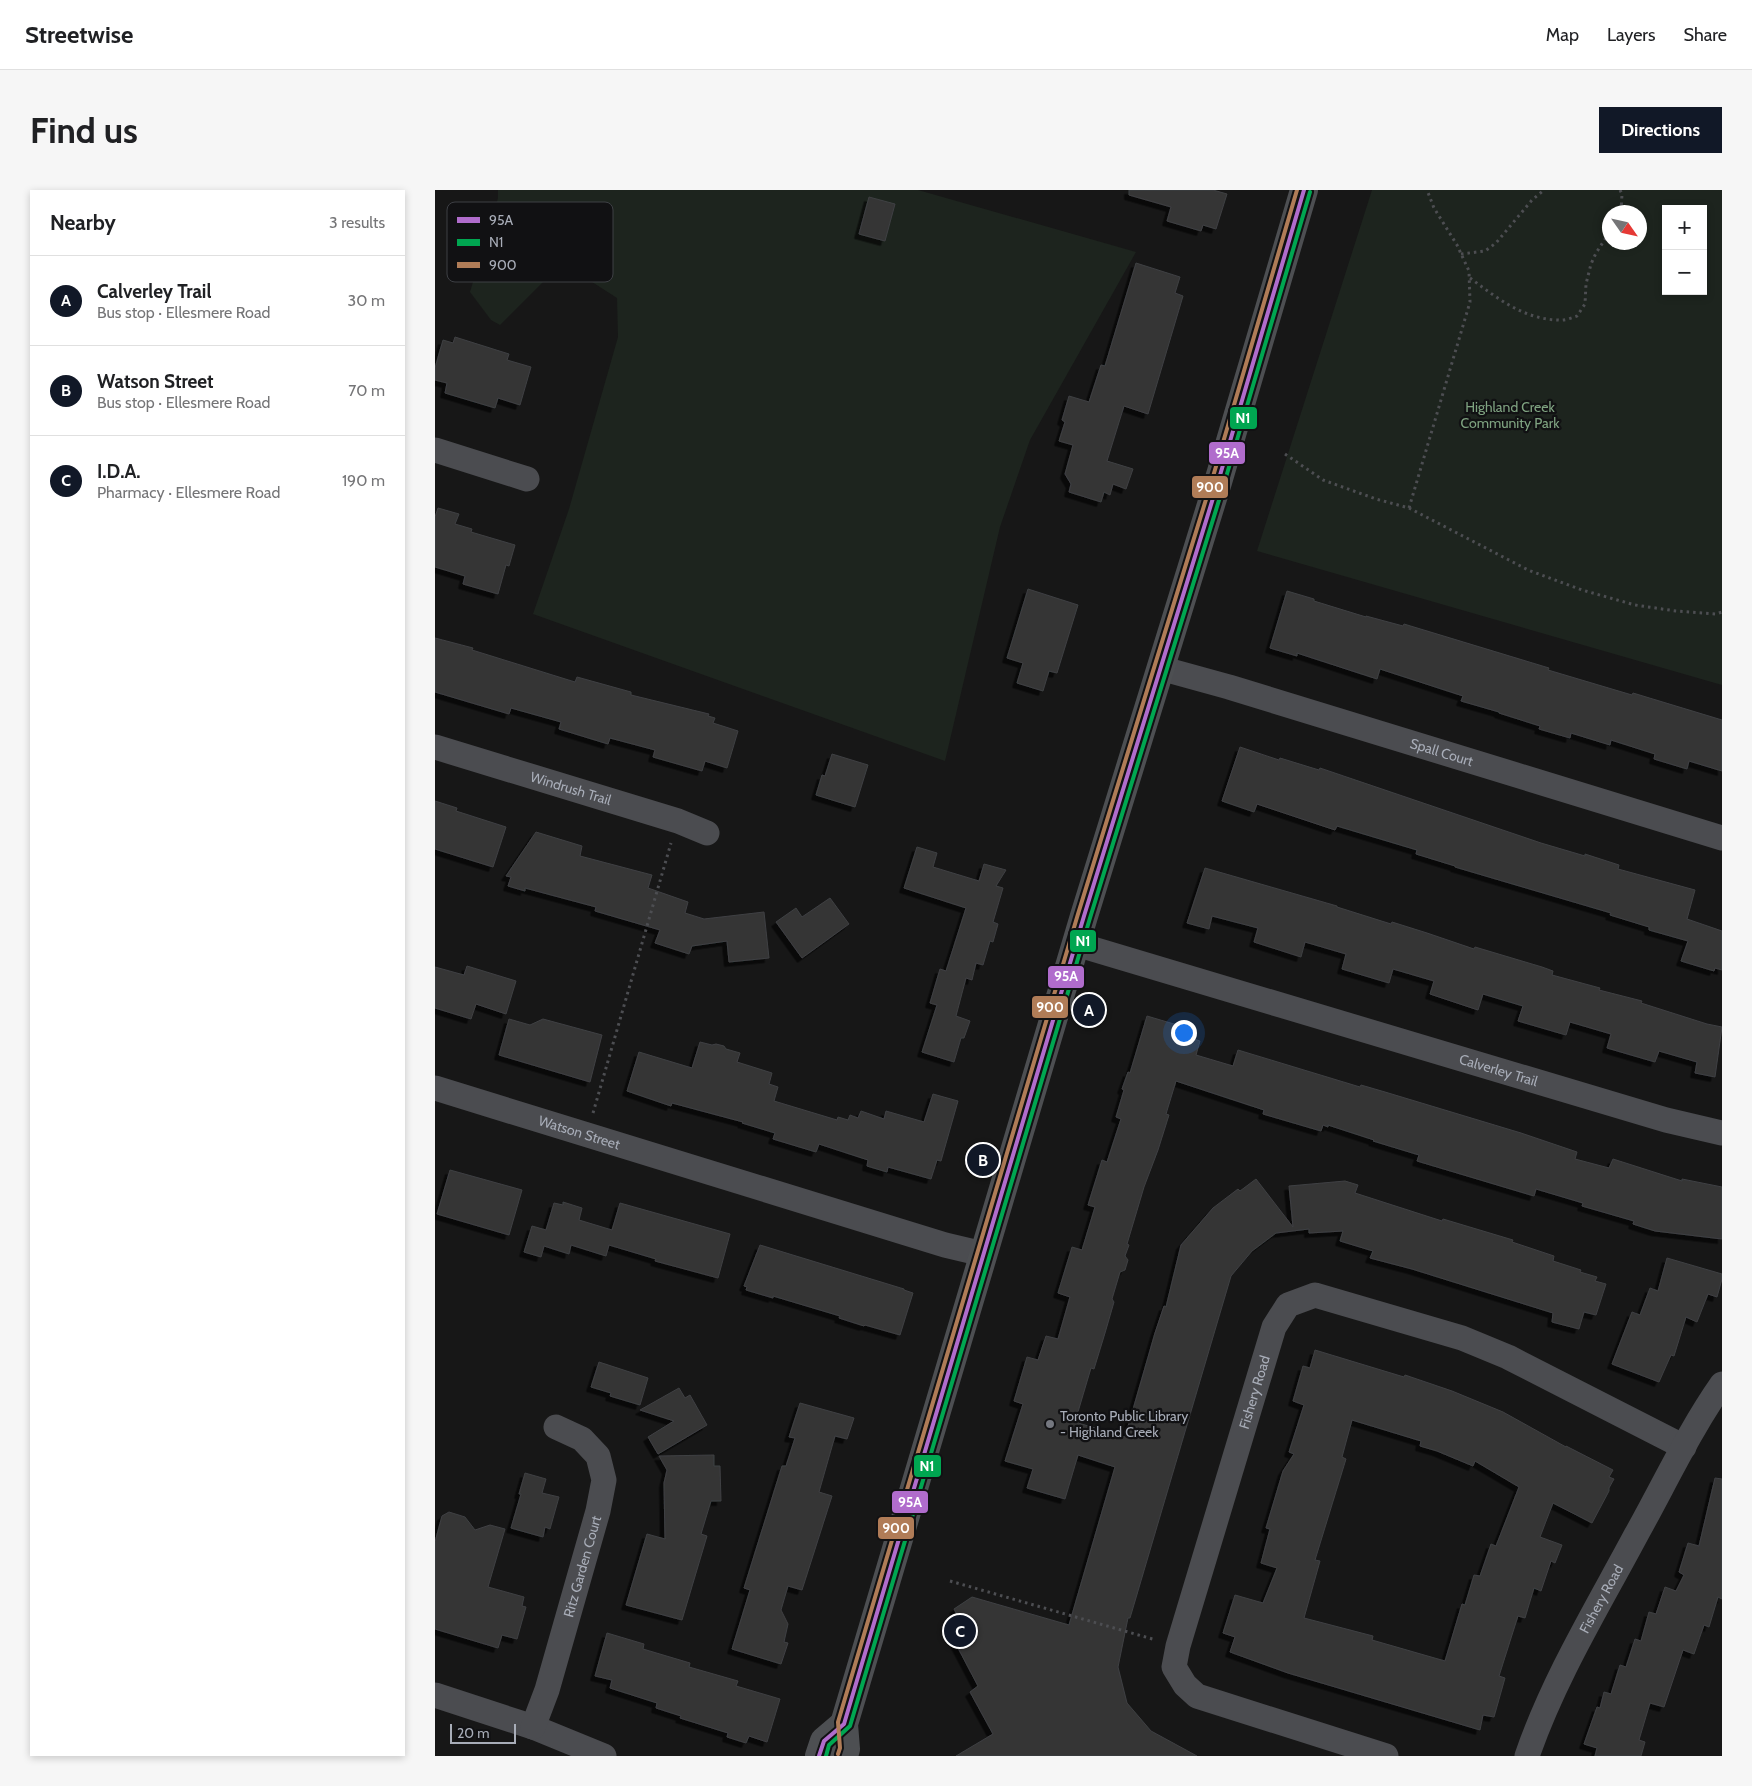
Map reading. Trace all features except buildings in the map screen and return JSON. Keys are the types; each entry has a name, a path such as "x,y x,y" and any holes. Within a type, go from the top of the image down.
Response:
{"main road":[{"path":"844,1756 846,1749 844,1724 983,1254 1218,482 1304,190"},
{"path":"819,1756 824,1741 844,1724"}],"street":[{"path":"435,450 527,479"},
{"name":"Spall Court","path":"1160,668 1229,687 1722,838"},
{"name":"Windrush Trail","path":"435,747 677,821 707,833"},
{"name":"Calverley Trail","path":"1076,944 1143,966 1647,1114 1722,1133"},
{"name":"Watson Street","path":"435,1088 945,1245 983,1254"},
{"name":"Fishery Road","path":"1386,1756 1197,1696 1185,1685 1174,1667 1178,1646 1273,1327 1288,1305 1315,1295 1461,1338 1508,1357 1684,1447"},
{"name":"Fishery Road","path":"1527,1756 1561,1673 1684,1447 1722,1384"},
{"name":"Ritz Garden Court","path":"533,1727 547,1690 599,1511 604,1480 598,1456 582,1439 555,1427"},
{"path":"435,1695 533,1727 604,1756"}],"path":[{"path":"1409,508 1470,302 1469,270 1434,208 1427,190"},
{"path":"1461,254 1485,251 1496,243 1532,200 1544,190"},
{"path":"1620,190 1622,194 1621,205"},
{"path":"1469,278 1506,305 1531,316 1559,321 1577,316 1585,304 1586,284 1591,264 1602,244"},
{"path":"1285,454 1323,480 1376,499 1409,508 1527,570 1582,590 1635,605 1676,611 1716,614 1722,612"},
{"path":"587,1135 677,821"},
{"path":"950,1581 1178,1646"}],"green space":[{"path":"498,190 918,190 1136,252 1030,440 1000,527 945,761 533,614 569,509 618,337 617,298 592,282 613,282 613,202 497,202"},
{"name":"Highland Creek Community Park","path":"1372,190 1722,190 1722,685 1257,551"},
{"path":"473,282 543,282 500,325 491,320 470,292"}],"transit line":[{"name":"900","path":"838,1754 840,1748 838,1722 1078,914 1212,480 1297,190"},
{"name":"95A","path":"819,1756 824,1741 844,1724 1084,916 1218,482 1304,190"},
{"name":"N1","path":"826,1756 829,1745 850,1726 1090,918 1224,484 1310,192"}],"place":[{"name":"Calverley Trail","path":"1089,1010"},
{"name":"Watson Street","path":"983,1160"},
{"name":"Toronto Public Library - Highland Creek","path":"1050,1424"},
{"name":"I.D.A.","path":"960,1631"}]}
